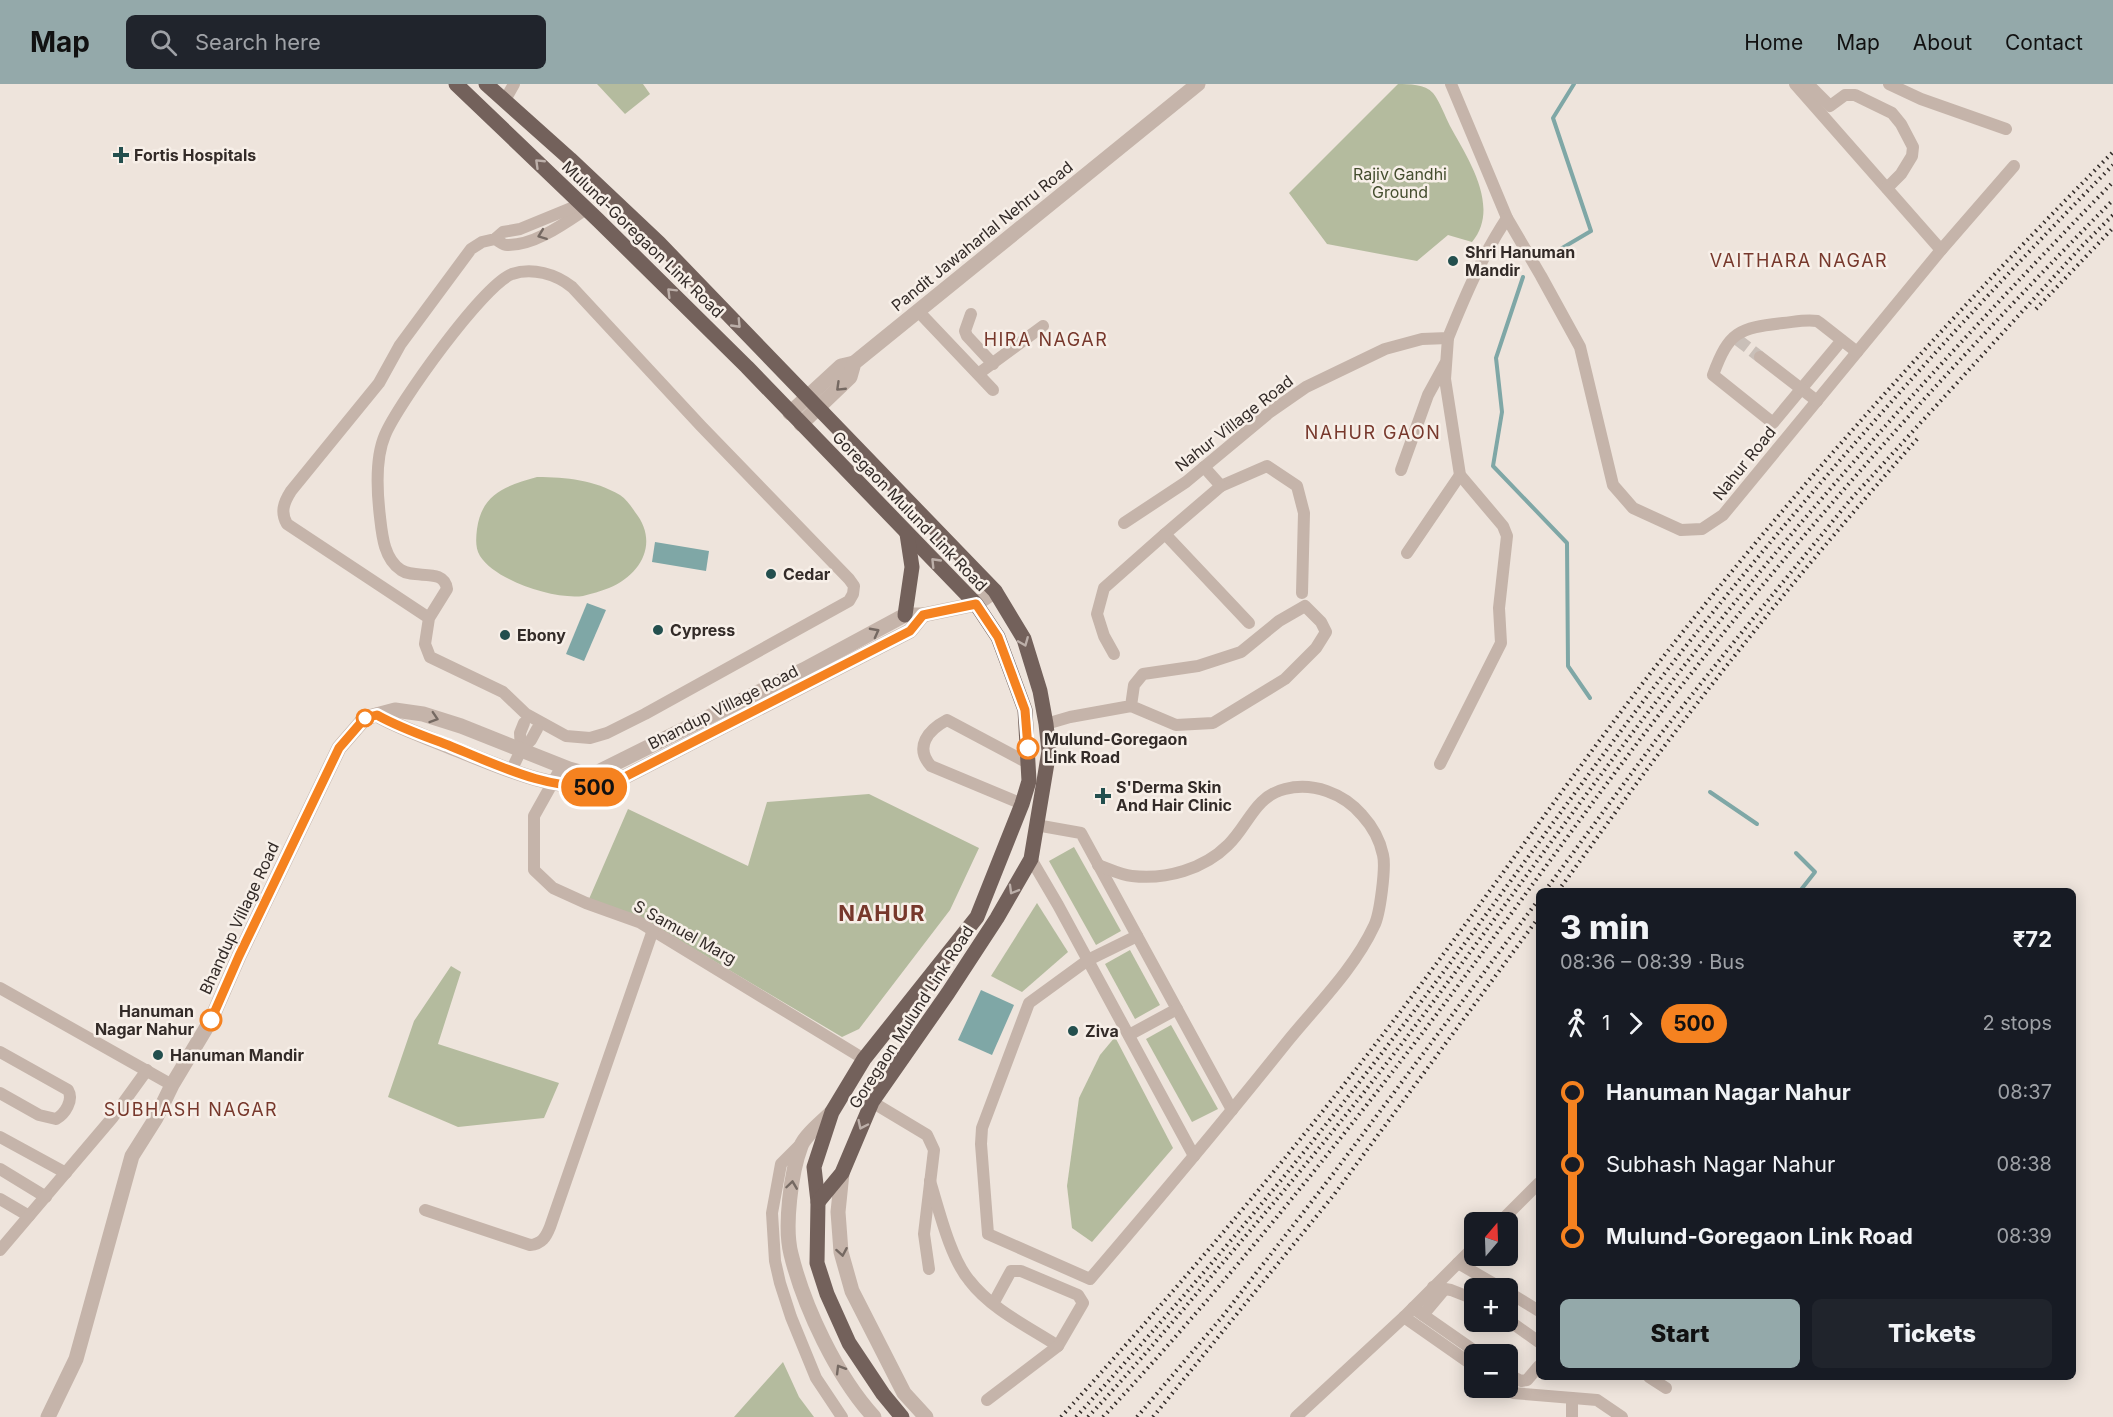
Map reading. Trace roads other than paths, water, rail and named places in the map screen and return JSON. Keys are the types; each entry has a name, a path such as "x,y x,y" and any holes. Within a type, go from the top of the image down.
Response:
{"main road":[{"name":"Mulund-Goregaon Link Road","path":"456,84 584,206 796,418"},
{"name":"Mulund-Goregaon Link Road","path":"486,84 659,243 813,402"},
{"name":"Goregaon Mulund Link Road","path":"813,402 995,591 1024,639 1040,690 1049,751 1031,859 997,918 948,993 872,1102 842,1173 818,1202"},
{"name":"Goregaon Mulund Link Road","path":"796,418 976,604 998,637 1025,710 1029,781 977,917 864,1059 832,1112 814,1167 818,1202"},
{"path":"905,615 912,567 907,534"},
{"path":"818,1202 817,1263 827,1294 849,1343 883,1394 902,1417"}],"street":[{"path":"505,100 514,84"},
{"name":"Pandit Jawaharlal Nehru Road","path":"813,402 841,366 854,363 1198,84"},
{"name":"Nahur Road","path":"1451,84 1507,218 1580,347 1613,485 1633,508 1681,530 1702,529 1724,515 1941,249 2014,166"},
{"path":"1795,84 1830,106 1845,95 1855,95 1892,113 1901,124 1912,147 1912,156 1901,174 1887,188"},
{"path":"1889,84 1921,99 2006,129"},
{"path":"1811,92 1887,188 1941,249"},
{"path":"429,618 294,531 286,524 283,507 291,491 379,383 400,345 471,249 482,242 495,239 503,232 520,229 584,206"},
{"path":"1440,764 1501,643 1499,608 1507,536 1503,526 1460,475 1445,379 1448,338 1484,255 1507,218"},
{"path":"531,272 561,277 572,287 854,586 849,601 607,734 590,738 566,736 526,714 503,692 430,657 425,644 429,618 447,589 446,584 437,576 409,574 400,570 394,565 384,546 380,514 379,456 385,436 395,416 458,327 502,281 512,274 531,272"},
{"path":"918,311 993,390"},
{"path":"971,314 965,331 967,336 993,363"},
{"path":"1842,340 1773,423 1713,375 1720,356 1742,330 1753,326 1813,320 1820,323 1842,340 1857,352"},
{"path":"978,374 1043,326"},
{"path":"953,347 967,336"},
{"name":"Nahur Village Road","path":"1124,523 1186,482 1270,412 1306,387 1385,348 1422,339 1448,338"},
{"path":"1760,357 1817,401"},
{"path":"1401,470 1428,395 1446,361"},
{"path":"796,418 813,402"},
{"path":"1114,654 1104,636 1097,614 1104,588 1221,486 1267,466 1297,486 1304,513 1302,592"},
{"path":"1204,467 1221,486"},
{"path":"1407,553 1460,475"},
{"path":"1165,534 1249,623"},
{"path":"855,651 905,615 923,615 976,604 995,591"},
{"path":"1046,724 1070,717 1131,706 1176,725 1214,723 1285,680 1316,648 1326,632 1321,622 1305,606 1279,621 1241,652 1198,666 1143,674 1134,685 1131,706"},
{"path":"626,777 618,762 713,715 777,692 855,651 910,631 923,615"},
{"name":"Bhandup Village Road","path":"377,715 397,727 511,771 551,783 589,788 607,786 721,729 777,692"},
{"name":"Bhandup Village Road","path":"48,1417 76,1359 132,1156 211,1020 239,956 339,748 365,718 395,710 423,714 461,726 580,772 598,772 618,762"},
{"path":"713,715 721,729"},
{"path":"1022,804 931,766 922,750 927,736 936,726 946,720 1028,763"},
{"path":"521,750 520,733 525,723"},
{"path":"511,771 521,750 531,740 537,729"},
{"path":"655,744 662,759"},
{"name":"S Samuel Marg","path":"562,766 534,816 534,870 553,888 586,903 639,922 653,930 864,1059"},
{"path":"1098,865 1131,876 1167,876 1200,865 1228,845 1263,799 1283,789 1307,786 1328,791 1356,808 1372,826 1383,856 1376,924 1356,957 1232,1110 1090,1279 988,1234 981,1144 985,1121 1029,1003 1088,960 1137,936"},
{"path":"1036,825 1081,833 1232,1110"},
{"path":"1031,859 1194,1156"},
{"path":"425,1210 530,1245 538,1244 543,1240 554,1216 653,930"},
{"path":"0,988 172,1085"},
{"path":"1129,1035 1177,1009"},
{"path":"0,1052 68,1090 71,1095 62,1116 56,1119 39,1115 0,1093"},
{"path":"0,1250 5,1234 29,1216 46,1197 113,1117 147,1070"},
{"path":"872,1102 927,1135 934,1150 924,1234 929,1269"},
{"path":"832,1112 781,1164 772,1213 775,1261 791,1317 816,1378 842,1417"},
{"path":"0,1137 66,1173"},
{"path":"802,1143 793,1178 789,1212 790,1252 809,1310 839,1368 874,1417"},
{"path":"0,1169 46,1197"},
{"path":"842,1173 838,1212 841,1252 852,1291 904,1393 926,1417"},
{"path":"930,1181 943,1225 968,1279 993,1304 1058,1346"},
{"path":"1510,1212 1536,1186"},
{"path":"0,1199 29,1216"},
{"path":"1296,1417 1439,1289 1464,1257"},
{"path":"1458,1263 1484,1278"},
{"path":"987,1400 1058,1346 1083,1303 1078,1295 1021,1271 1011,1271 993,1304"},
{"path":"1439,1289 1464,1294"},
{"path":"1518,1298 1536,1309"},
{"path":"1413,1313 1464,1345"},
{"path":"1413,1313 1464,1357"},
{"path":"1518,1327 1536,1340"},
{"path":"1518,1379 1530,1379 1536,1370"},
{"path":"1654,1380 1666,1388"},
{"path":"1518,1393 1597,1400 1622,1417"},
{"path":"1572,1398 1572,1417"}],"water":[{"path":"655,542 709,551 706,571 652,562"},
{"path":"587,603 606,610 584,661 566,654"},
{"path":"981,990 1014,1005 992,1055 958,1040"}],"waterway":[{"path":"1547,257 1591,231 1553,118 1574,84"},
{"path":"1523,277 1496,358 1502,412 1493,466 1567,543 1568,666 1590,698"},
{"path":"1710,792 1757,824"},
{"path":"1796,853 1815,872 1802,888"}],"tunnel":[{"path":"1738,340 1760,357"}],"railway":[{"path":"1061,1417 1225,1230 1343,1086 1421,984 1617,717 1747,553 1848,435 1952,320 2113,152"},
{"path":"1076,1417 1198,1279 1354,1090 1665,673 1753,563 1903,388 2113,165"},
{"path":"1088,1417 1175,1319 1358,1100 1631,735 1758,574 1906,403 2113,182"},
{"path":"1103,1417 1220,1286 1331,1150 1435,1016 1651,725 1760,588 1932,390 2113,200"},
{"path":"1547,888 1656,740 1851,499 2113,215"},
{"path":"2036,309 2113,228"},
{"path":"1560,888 1655,759 1760,624 1919,437"},
{"path":"1137,1417 1222,1317 1330,1178 1536,903"},
{"path":"1153,1417 1333,1196 1536,921"}],"place":[{"name":"Fortis Hospitals","path":"121,155"},
{"name":"Shri Hanuman Mandir","path":"1453,261"},
{"name":"Cedar","path":"771,574"},
{"name":"Cypress","path":"658,630"},
{"name":"Ebony","path":"505,635"},
{"name":"Mulund-Goregaon Link Road","path":"1028,748"},
{"name":"S'Derma Skin And Hair Clinic","path":"1103,796"},
{"name":"Hanuman Nagar Nahur","path":"211,1020"},
{"name":"Ziva","path":"1073,1031"},
{"name":"Hanuman Mandir","path":"158,1055"}],"district":[{"name":"VAITHARA NAGAR","path":"1799,261"},
{"name":"HIRA NAGAR","path":"1046,340"},
{"name":"NAHUR GAON","path":"1373,433"},
{"name":"NAHUR","path":"882,913"},
{"name":"SUBHASH NAGAR","path":"191,1110"}],"park label":[{"name":"Rajiv Gandhi Ground","path":"1400,183"}]}
